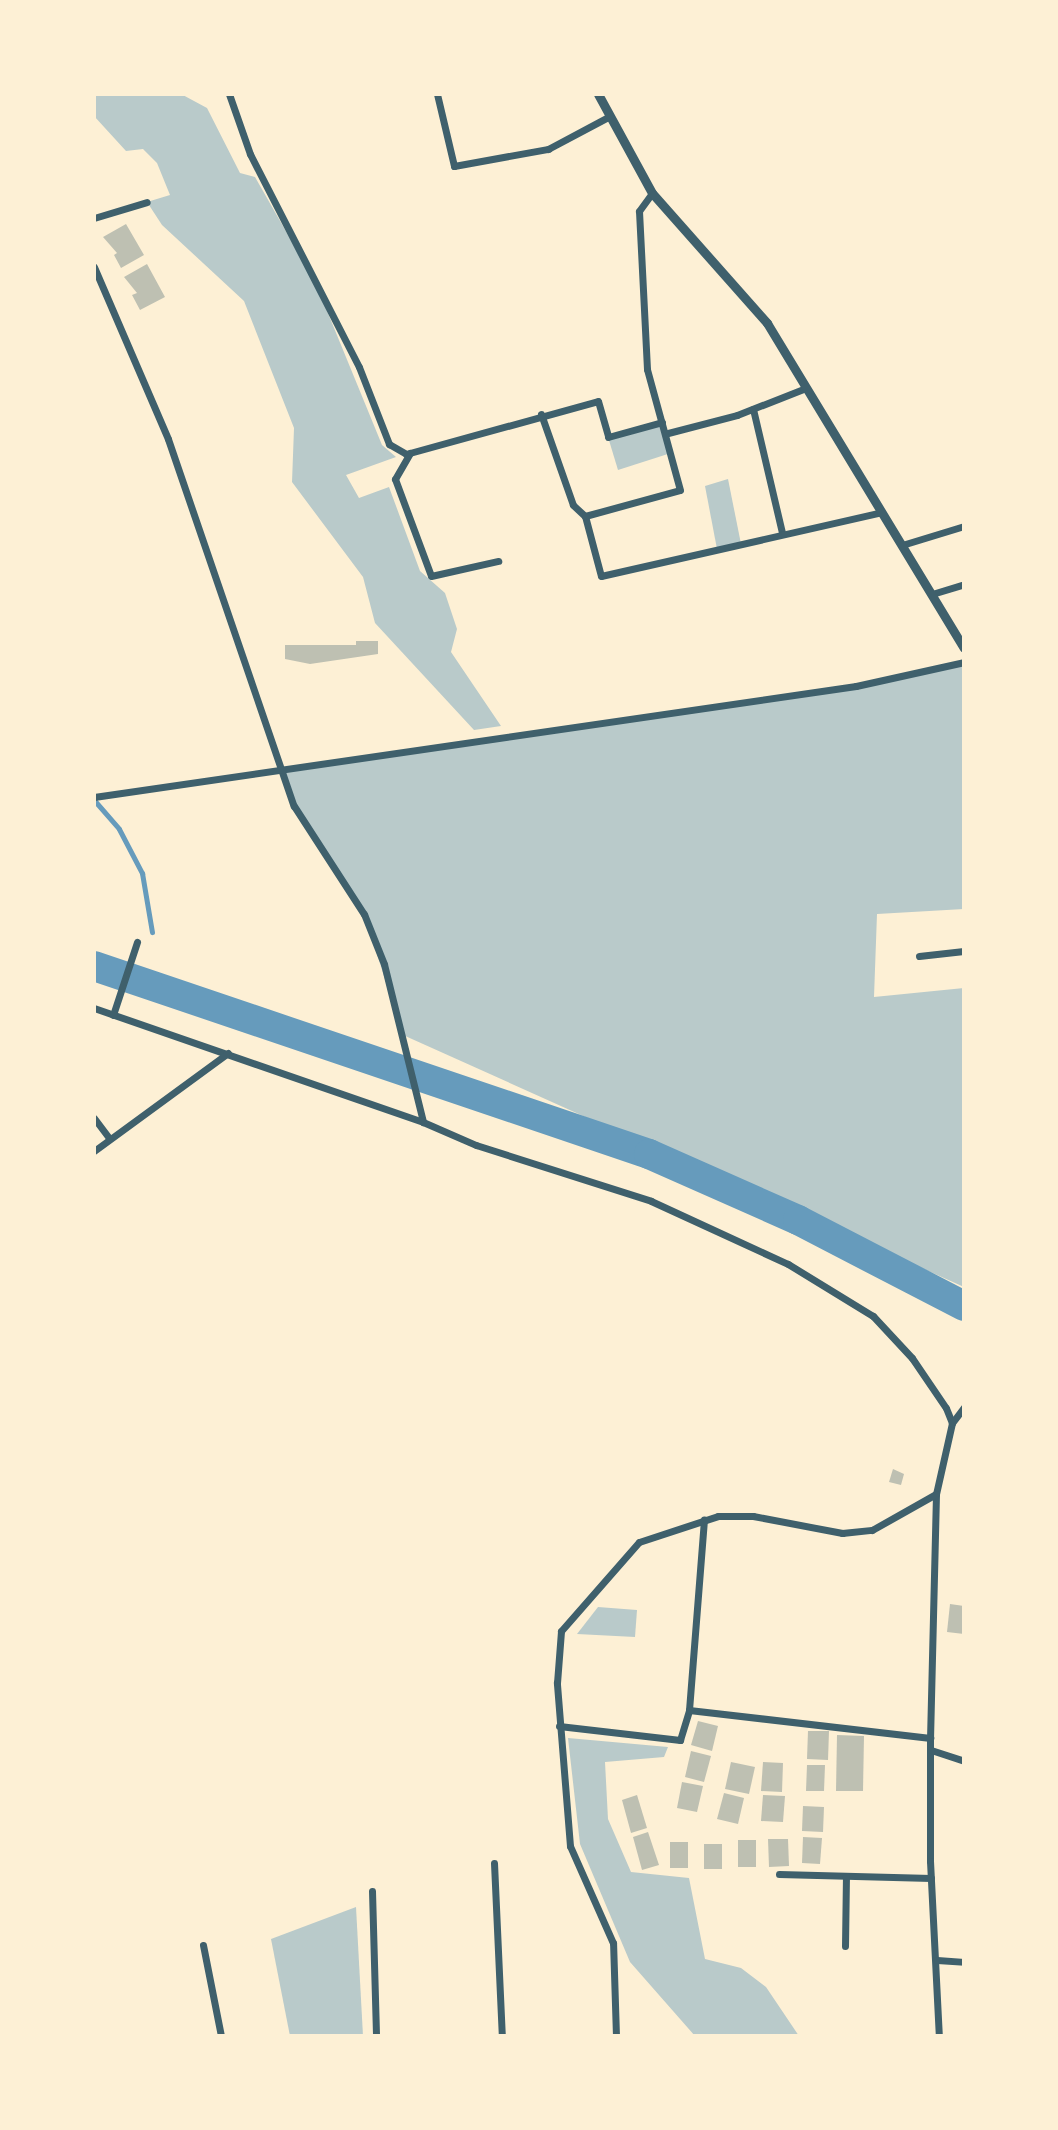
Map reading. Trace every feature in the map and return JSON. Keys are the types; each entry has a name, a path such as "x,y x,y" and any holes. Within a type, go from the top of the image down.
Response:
{"street":[{"path":"229,94 250,154 359,367 389,444 410,453 541,414 598,401 608,437 662,422"},
{"path":"437,94 454,166 548,149 610,116"},
{"path":"598,94 652,193 767,323 964,648"},
{"path":"585,516 680,490 668,433 647,369 639,211 652,193"},
{"path":"94,218 147,202"},
{"path":"94,267 168,439 294,806 364,914 403,1035 417,1111 423,1122"},
{"path":"668,433 753,409 806,388"},
{"path":"753,409 782,533"},
{"path":"541,414 573,505 585,516 601,576 882,512"},
{"path":"410,453 395,479 431,576 498,561"},
{"path":"902,545 964,526"},
{"path":"932,594 964,584"},
{"path":"97,796 856,686 964,662"},
{"path":"114,1013 137,942"},
{"path":"919,956 964,951"},
{"path":"94,1008 423,1122 452,1137 651,1201 748,1243 827,1286 892,1334 952,1423"},
{"path":"94,1151 228,1053"},
{"path":"94,1118 110,1139"},
{"path":"939,2036 931,1878 930,1738 936,1494 952,1423 964,1407"},
{"path":"616,2036 613,1943 570,1846 559,1726 561,1631 639,1542 704,1520 753,1516 842,1533 872,1530 936,1494"},
{"path":"559,1726 680,1740 689,1710 704,1520"},
{"path":"689,1710 930,1738"},
{"path":"931,1750 964,1761"},
{"path":"494,1863 502,2036"},
{"path":"779,1874 931,1878"},
{"path":"845,1946 846,1876"},
{"path":"372,1891 376,2036"},
{"path":"203,1945 221,2036"},
{"path":"937,1960 964,1962"}],"shaded area":[{"path":"94,94 181,94 207,108 240,173 255,177 316,284 382,445 396,457 346,475 359,498 389,487 420,571 445,593 457,629 451,652 501,726 474,730 375,623 363,577 292,482 294,428 244,301 162,225 147,202 170,195 157,163 143,149 126,151 94,116"},
{"path":"662,422 671,453 618,470 608,437"},
{"path":"728,479 741,544 717,549 705,486"},
{"path":"964,662 964,909 877,914 874,997 964,988 964,1287 403,1035 364,914 294,806 281,768 856,686"},
{"path":"598,1607 637,1610 635,1637 577,1634"},
{"path":"568,1738 668,1747 664,1757 605,1762 608,1819 631,1872 689,1878 705,1959 741,1968 766,1987 799,2036 695,2036 630,1962 580,1844"},
{"path":"356,1907 363,2036 290,2036 271,1939"}],"building":[{"path":"126,224 144,255 121,268 114,255 117,253 103,237"},
{"path":"147,264 165,297 140,310 132,295 137,293 124,277"},
{"path":"356,641 378,641 378,654 310,664 285,659 285,645 356,645"},
{"path":"893,1469 904,1474 901,1485 889,1482"},
{"path":"950,1604 964,1606 964,1634 947,1632"},
{"path":"698,1721 718,1726 712,1751 691,1745"},
{"path":"808,1731 829,1731 828,1760 807,1759"},
{"path":"837,1735 864,1736 863,1791 836,1791"},
{"path":"691,1751 711,1756 704,1782 685,1777"},
{"path":"731,1762 755,1767 749,1794 725,1789"},
{"path":"763,1762 783,1763 782,1792 761,1791"},
{"path":"807,1765 825,1765 824,1791 806,1791"},
{"path":"682,1782 703,1786 697,1812 677,1808"},
{"path":"724,1793 744,1798 738,1824 717,1819"},
{"path":"637,1795 647,1828 631,1833 622,1800"},
{"path":"763,1795 785,1796 783,1822 761,1821"},
{"path":"803,1806 824,1807 823,1832 802,1831"},
{"path":"648,1832 659,1865 642,1870 633,1837"},
{"path":"803,1837 822,1838 820,1864 802,1863"},
{"path":"768,1839 788,1839 789,1866 769,1867"},
{"path":"738,1840 756,1840 756,1867 738,1867"},
{"path":"670,1842 688,1842 688,1868 670,1868"},
{"path":"704,1844 722,1844 722,1869 704,1869"}],"waterway":[{"path":"94,800 119,829 142,873 152,932"},
{"path":"94,966 649,1154 798,1220 964,1306"}]}
